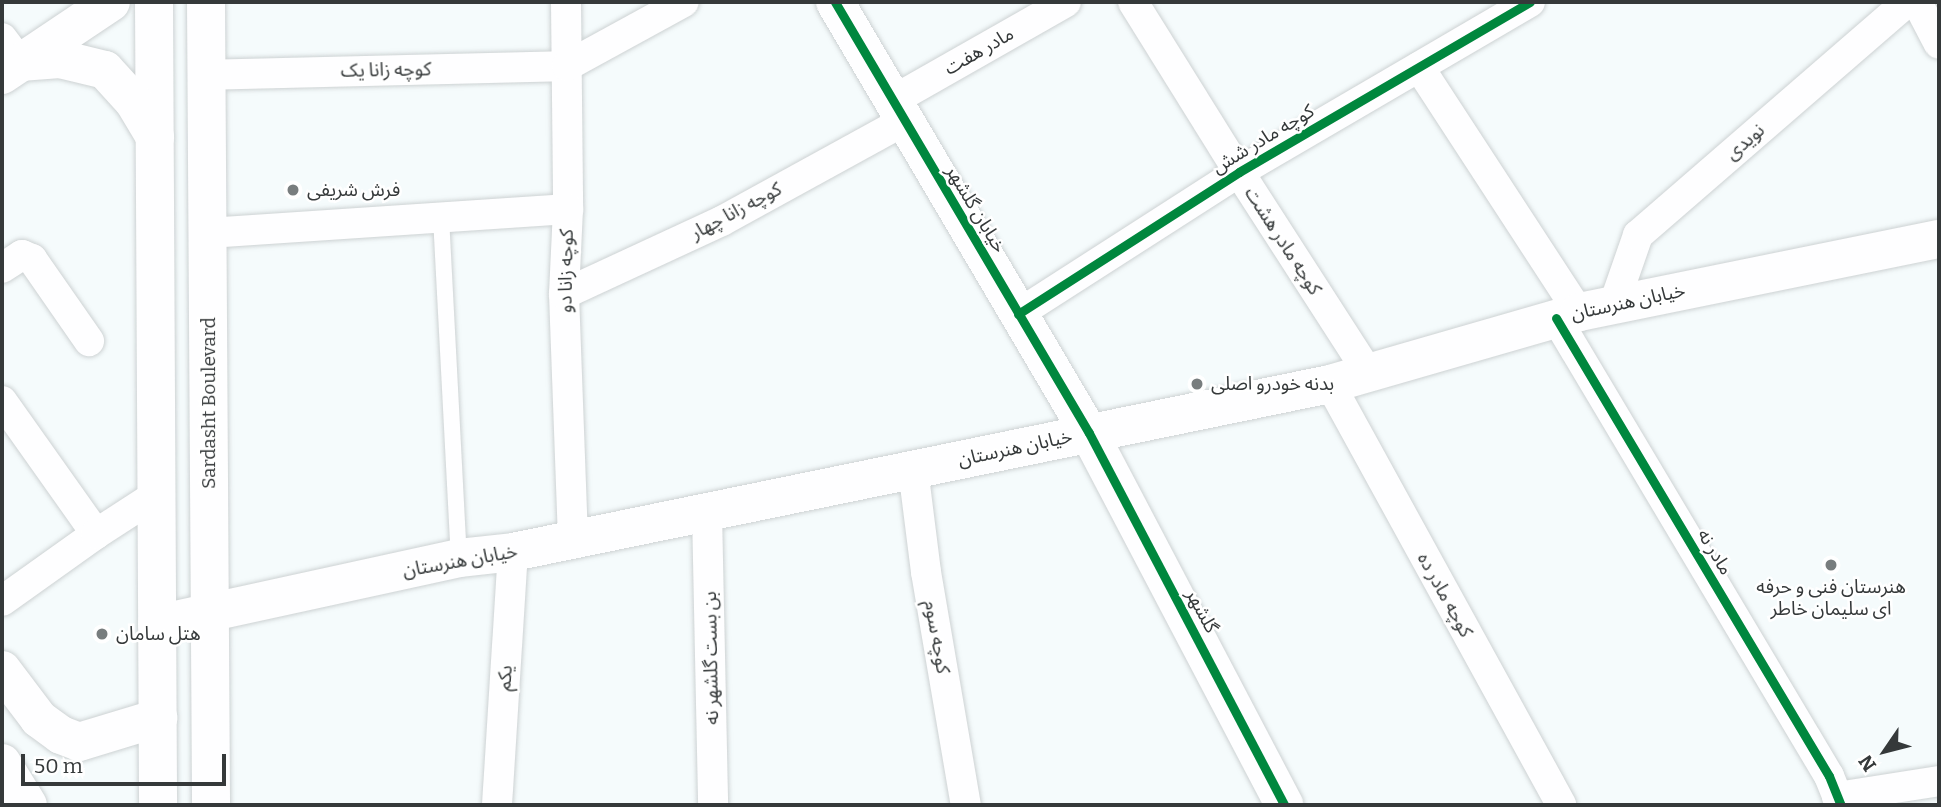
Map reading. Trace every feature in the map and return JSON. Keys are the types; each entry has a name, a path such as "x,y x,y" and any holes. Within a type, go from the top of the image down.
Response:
{"main road":[{"path":"8,58 111,2"},
{"path":"154,2 158,805"},
{"name":"Sardasht Boulevard","path":"206,2 212,805"},
{"name":"خیابان گلشهر","path":"835,2 1089,433"},
{"path":"8,58 60,60 105,71 134,102 155,137"},
{"name":"خیابان هنرستان","path":"158,624 459,558 513,552 1329,384 1583,311 1939,239"},
{"name":"گلشهر","path":"1089,433 1284,805"},
{"path":"2,670 39,719 61,735 79,742 158,718"},
{"path":"2,763 28,805"}],"street":[{"name":"کوچه زانا دو","path":"566,2 568,209 564,294 573,539"},
{"path":"567,66 684,2"},
{"name":"مادر هفت","path":"898,111 1066,2"},
{"name":"کوچه مادر هشت","path":"1133,2 1368,372"},
{"name":"کوچه مادر شش","path":"1018,314 1239,172 1531,2"},
{"name":"نویدی","path":"1583,311 1638,235 1925,15"},
{"name":"کوچه زانا یک","path":"205,75 567,66"},
{"name":"مادر نه","path":"1419,67 1583,311 1829,776 1839,801"},
{"name":"کوچه زانا چهار","path":"564,294 722,221 898,111"},
{"path":"208,233 568,209"},
{"path":"2,268 22,255 32,259 89,341"},
{"name":"کوچه مادر ده","path":"1329,384 1561,805"},
{"path":"2,401 96,534"},
{"name":"کوچه سوم","path":"914,469 926,572 966,805"},
{"path":"2,601 156,495"},
{"name":"بن بست گلشهر نه","path":"707,512 713,805"},
{"name":"یکم","path":"497,805 513,552"},
{"path":"1839,801 1939,781"}],"lane":[{"path":"441,217 459,558"}],"cycle path":[{"path":"835,2 1089,433 1284,805"},
{"path":"1018,314 1239,172 1530,2"},
{"path":"1556,318 1829,776 1841,805"}],"place":[{"name":"فرش شریفی","path":"293,190"},
{"name":"بدنه خودرو اصلی","path":"1197,384"},
{"name":"هنرستان فنی و حرفه ای سلیمان خاطر","path":"1831,565"},
{"name":"هتل سامان","path":"102,634"}]}
